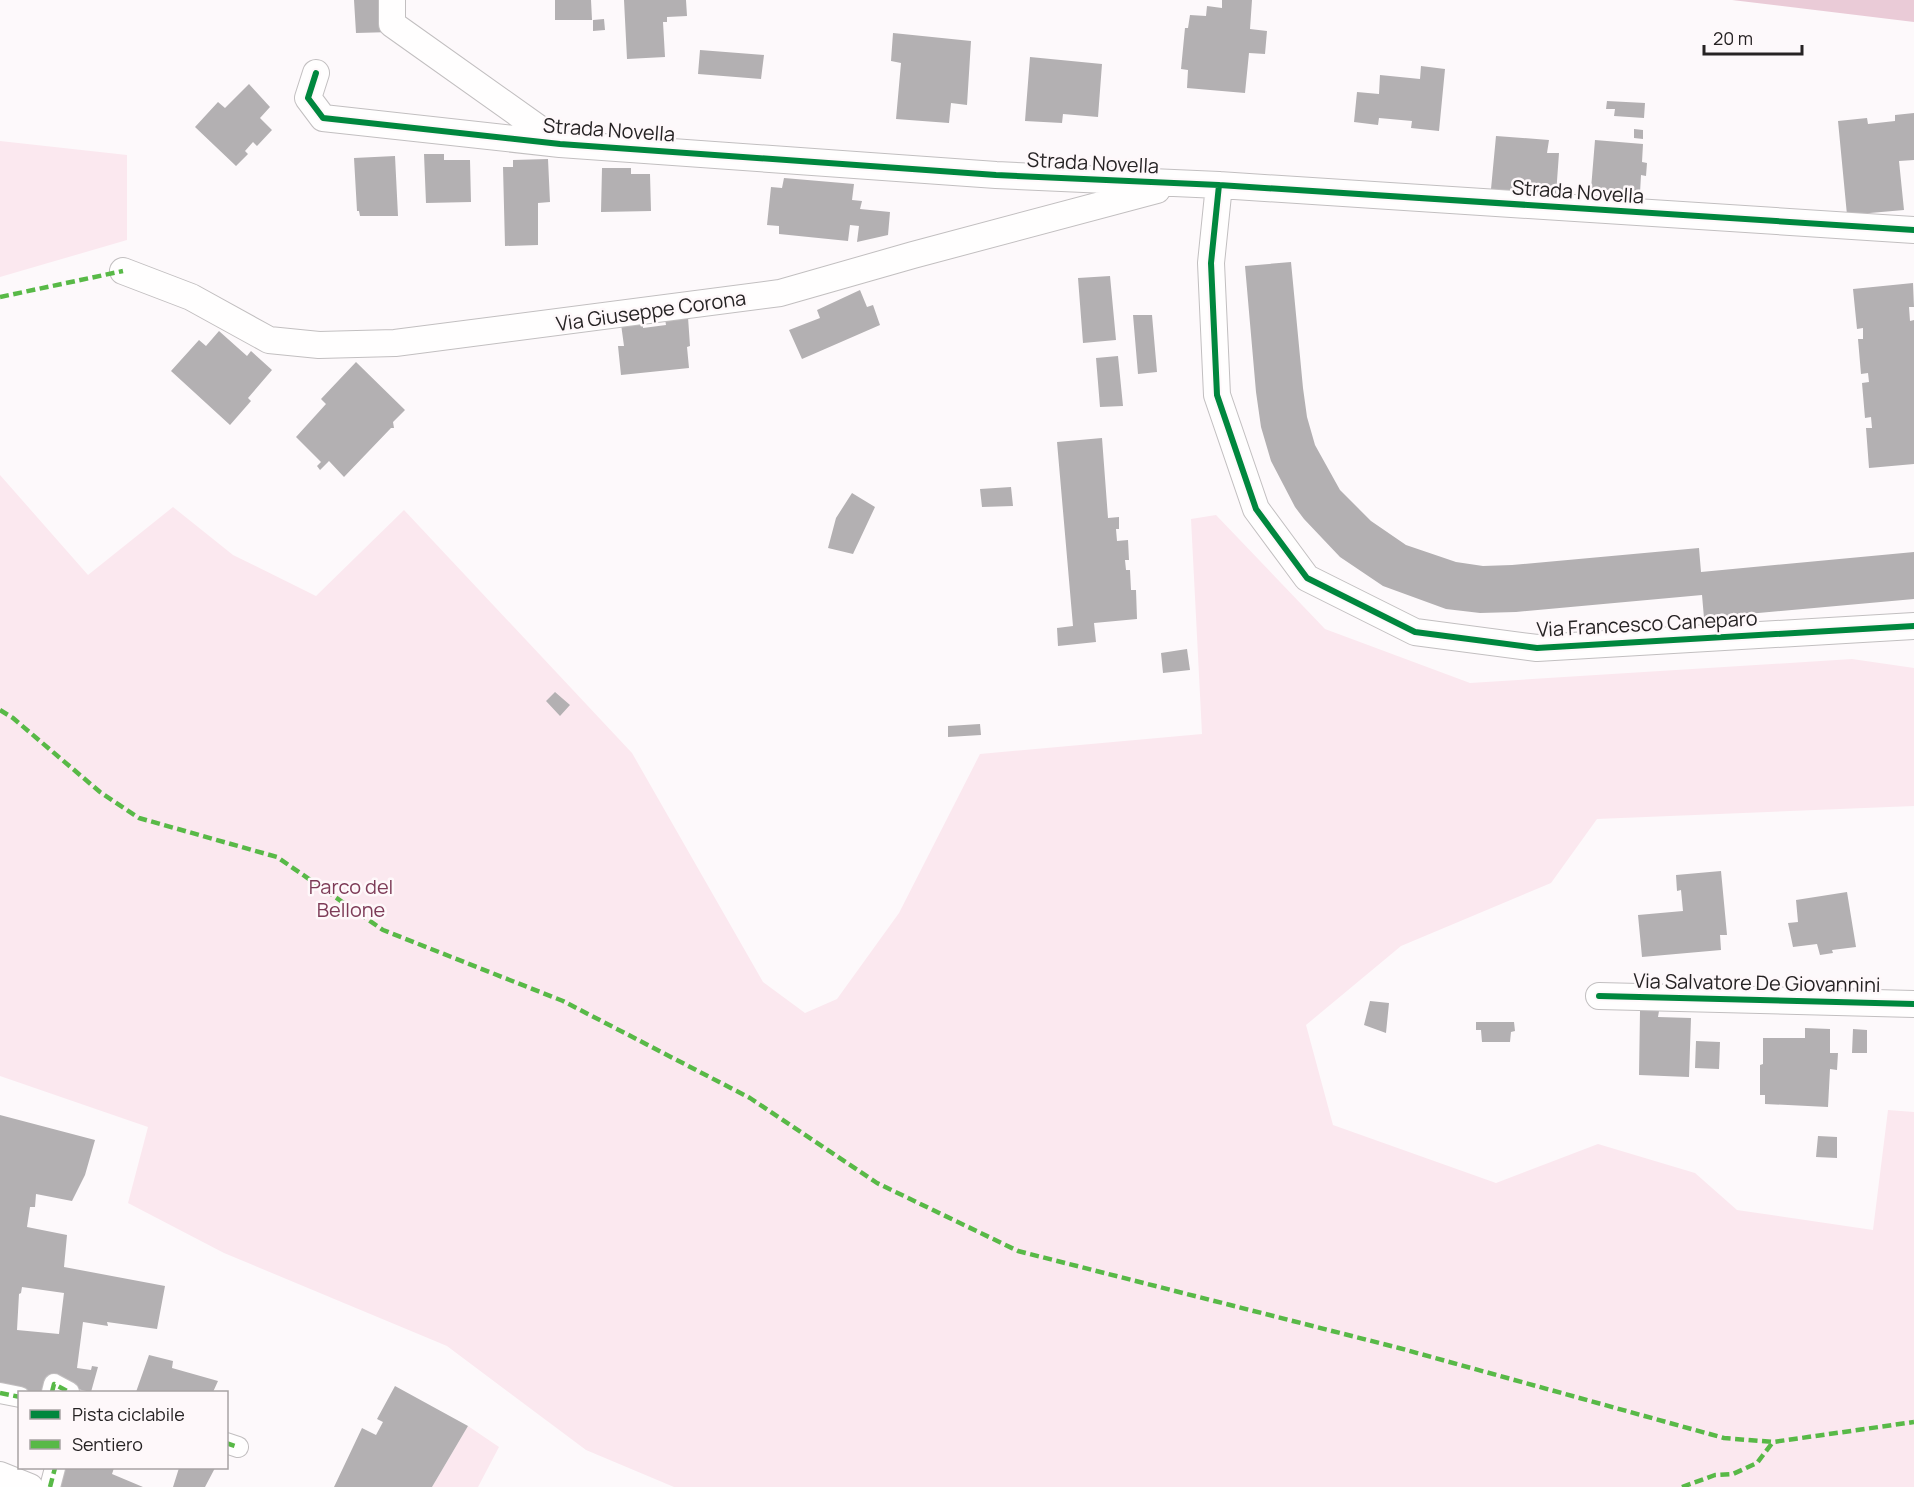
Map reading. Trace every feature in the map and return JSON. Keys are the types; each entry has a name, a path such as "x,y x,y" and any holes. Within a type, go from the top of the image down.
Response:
{"street":[{"name":"Strada Novella","path":"392,0 392,24 560,144"},
{"name":"Strada Novella","path":"316,73 308,98 323,118 560,144 996,175 1219,185 1914,230"},
{"name":"Via Giuseppe Corona","path":"123,271 191,297 269,340 320,345 395,343 780,293 1180,184"},
{"name":"Via Francesco Caneparo","path":"1219,185 1211,263 1217,395 1256,509 1307,578 1415,632 1537,648 1914,626"},
{"name":"Via Salvatore De Giovannini","path":"1599,996 1914,1004"},
{"path":"52,1391 54,1384 67,1391"},
{"path":"0,1393 18,1397"},
{"path":"50,1487 54,1469"},
{"path":"0,1475 30,1487"}],"green space":[{"path":"0,141 127,155 127,240 0,277"},
{"name":"Parco del Bellone","path":"0,475 88,575 173,507 233,555 316,596 404,510 632,753 763,982 805,1013 837,999 899,913 980,754 1202,734 1191,519 1216,515 1325,629 1470,683 1852,659 1914,668 1914,806 1597,819 1551,883 1401,946 1306,1025 1333,1125 1496,1183 1598,1144 1695,1173 1737,1210 1873,1230 1888,1110 1914,1112 1914,1487 674,1487 586,1450 447,1346 224,1253 128,1203 148,1127 0,1076"},
{"path":"468,1426 499,1447 478,1487 432,1487"}],"shaded area":[{"path":"1732,0 1914,0 1914,22"}],"building":[{"path":"354,0 390,0 392,32 356,33"},
{"path":"555,0 591,0 592,20 555,20"},
{"path":"624,0 686,0 687,16 667,17 667,22 663,22 665,57 627,59"},
{"path":"1222,0 1252,0 1250,29 1267,31 1265,54 1249,53 1245,93 1187,88 1188,70 1181,69 1185,28 1188,28 1190,15 1206,16 1207,6 1222,8"},
{"path":"604,19 605,30 593,31 593,20"},
{"path":"893,33 971,41 967,105 951,103 949,123 896,119 901,63 891,61"},
{"path":"700,50 764,55 761,79 698,74"},
{"path":"1030,57 1102,64 1098,117 1063,114 1062,123 1025,121"},
{"path":"1421,66 1445,69 1439,131 1411,128 1412,121 1379,118 1378,125 1354,122 1357,92 1379,94 1380,75 1420,79"},
{"path":"249,84 270,107 260,118 272,130 257,146 253,142 245,151 248,154 236,166 195,127 218,102 225,108"},
{"path":"1607,101 1645,103 1644,118 1614,116 1615,109 1606,109"},
{"path":"1914,113 1914,160 1899,161 1904,210 1847,215 1838,121 1867,118 1868,124 1895,121 1895,115"},
{"path":"1634,129 1643,130 1643,139 1634,138"},
{"path":"1496,136 1549,140 1547,153 1559,153 1556,195 1491,189"},
{"path":"1595,140 1643,144 1642,162 1647,163 1646,176 1641,175 1640,193 1622,192 1621,200 1608,199 1609,190 1591,189"},
{"path":"424,154 444,154 444,160 470,160 471,202 426,203"},
{"path":"395,156 398,216 360,216 357,211 354,158"},
{"path":"548,159 550,202 538,203 538,245 505,246 503,167 513,167 513,160"},
{"path":"602,168 631,168 631,174 650,174 651,211 601,212"},
{"path":"784,178 854,184 852,200 862,201 860,209 890,212 888,235 857,242 859,226 850,225 848,241 779,234 779,226 767,225 771,187 782,188"},
{"path":"1291,262 1303,388 1307,417 1315,445 1340,490 1371,521 1406,545 1456,562 1483,566 1699,548 1701,572 1914,552 1914,599 1704,618 1702,595 1516,612 1480,613 1446,609 1383,586 1340,557 1304,519 1295,507 1271,461 1261,427 1245,266"},
{"path":"1110,276 1116,340 1083,343 1078,278"},
{"path":"1913,283 1914,307 1909,307 1910,321 1914,320 1914,464 1869,468 1866,428 1872,428 1871,417 1865,418 1862,383 1869,382 1868,373 1861,374 1858,339 1863,339 1863,328 1857,329 1853,289"},
{"path":"860,290 867,307 873,305 880,325 802,359 789,330 820,318 817,310"},
{"path":"1133,315 1152,315 1157,372 1138,374"},
{"path":"688,317 689,368 621,375 618,346 624,346 621,324 643,322 643,328 666,325 665,319"},
{"path":"219,331 247,356 251,351 272,370 248,398 251,401 230,425 171,371 199,340 206,346"},
{"path":"1118,356 1123,406 1100,407 1096,358"},
{"path":"356,362 405,410 393,422 394,428 391,428 344,477 329,461 320,470 317,466 321,462 296,437 326,404 321,399"},
{"path":"1102,438 1108,518 1119,517 1119,529 1116,529 1117,541 1128,540 1129,560 1125,560 1126,570 1130,570 1131,590 1136,590 1137,619 1094,623 1096,642 1058,646 1057,628 1073,626 1057,442"},
{"path":"1011,487 1013,506 982,507 980,489"},
{"path":"852,493 875,507 853,554 828,548 836,518"},
{"path":"1187,649 1190,670 1163,673 1161,653"},
{"path":"555,692 570,705 560,716 546,701"},
{"path":"980,724 981,735 948,737 948,726"},
{"path":"1721,871 1727,935 1720,935 1721,950 1642,957 1638,915 1683,911 1681,890 1677,891 1676,875"},
{"path":"1847,892 1856,947 1832,950 1833,953 1820,955 1817,944 1793,947 1788,923 1798,922 1796,900"},
{"path":"1370,1001 1389,1003 1386,1033 1364,1025"},
{"path":"1640,1011 1659,1011 1658,1017 1691,1018 1689,1077 1639,1075"},
{"path":"1476,1022 1514,1022 1515,1031 1511,1032 1510,1042 1482,1042 1481,1030 1476,1030"},
{"path":"1805,1028 1830,1029 1830,1053 1838,1053 1837,1070 1830,1069 1828,1107 1765,1104 1765,1095 1760,1095 1763,1038 1805,1038"},
{"path":"1853,1029 1867,1030 1867,1053 1852,1053"},
{"path":"1696,1041 1720,1042 1719,1069 1695,1068"},
{"path":"0,1115 95,1140 85,1175 72,1201 36,1194 35,1207 30,1207 27,1227 67,1235 64,1267 165,1286 157,1329 107,1322 108,1326 83,1322 77,1368 91,1370 92,1366 98,1367 91,1391 54,1384 52,1391 18,1391 18,1393 0,1394","holes":["22,1287 64,1293 59,1334 17,1330 19,1294"]},
{"path":"1818,1136 1837,1137 1837,1158 1816,1157"},
{"path":"149,1355 173,1361 172,1368 218,1381 213,1391 136,1391"},
{"path":"395,1386 468,1426 432,1487 334,1487 362,1428 376,1435 383,1422 377,1419"},
{"path":"55,1469 114,1469 112,1474 143,1487 50,1487"},
{"path":"179,1469 214,1469 205,1487 173,1487"}],"marked path":[{"path":"0,297 123,271"},
{"path":"0,710 13,718 100,792 139,818 277,857 383,930 563,1001 750,1098 877,1183 1018,1251 1399,1348 1724,1438 1773,1442 1914,1422"},
{"path":"52,1391 54,1384 67,1391"},
{"path":"0,1393 18,1397"},
{"path":"1682,1487 1715,1475 1733,1474 1757,1463 1773,1442"},
{"path":"228,1444 238,1447"},
{"path":"50,1487 55,1469"}],"cycle path":[{"path":"316,73 308,98 323,118 560,144 996,175 1219,185 1914,230"},
{"path":"1219,185 1211,263 1217,395 1256,509 1307,578 1415,632 1537,648 1914,626"},
{"path":"1599,996 1914,1004"}]}
